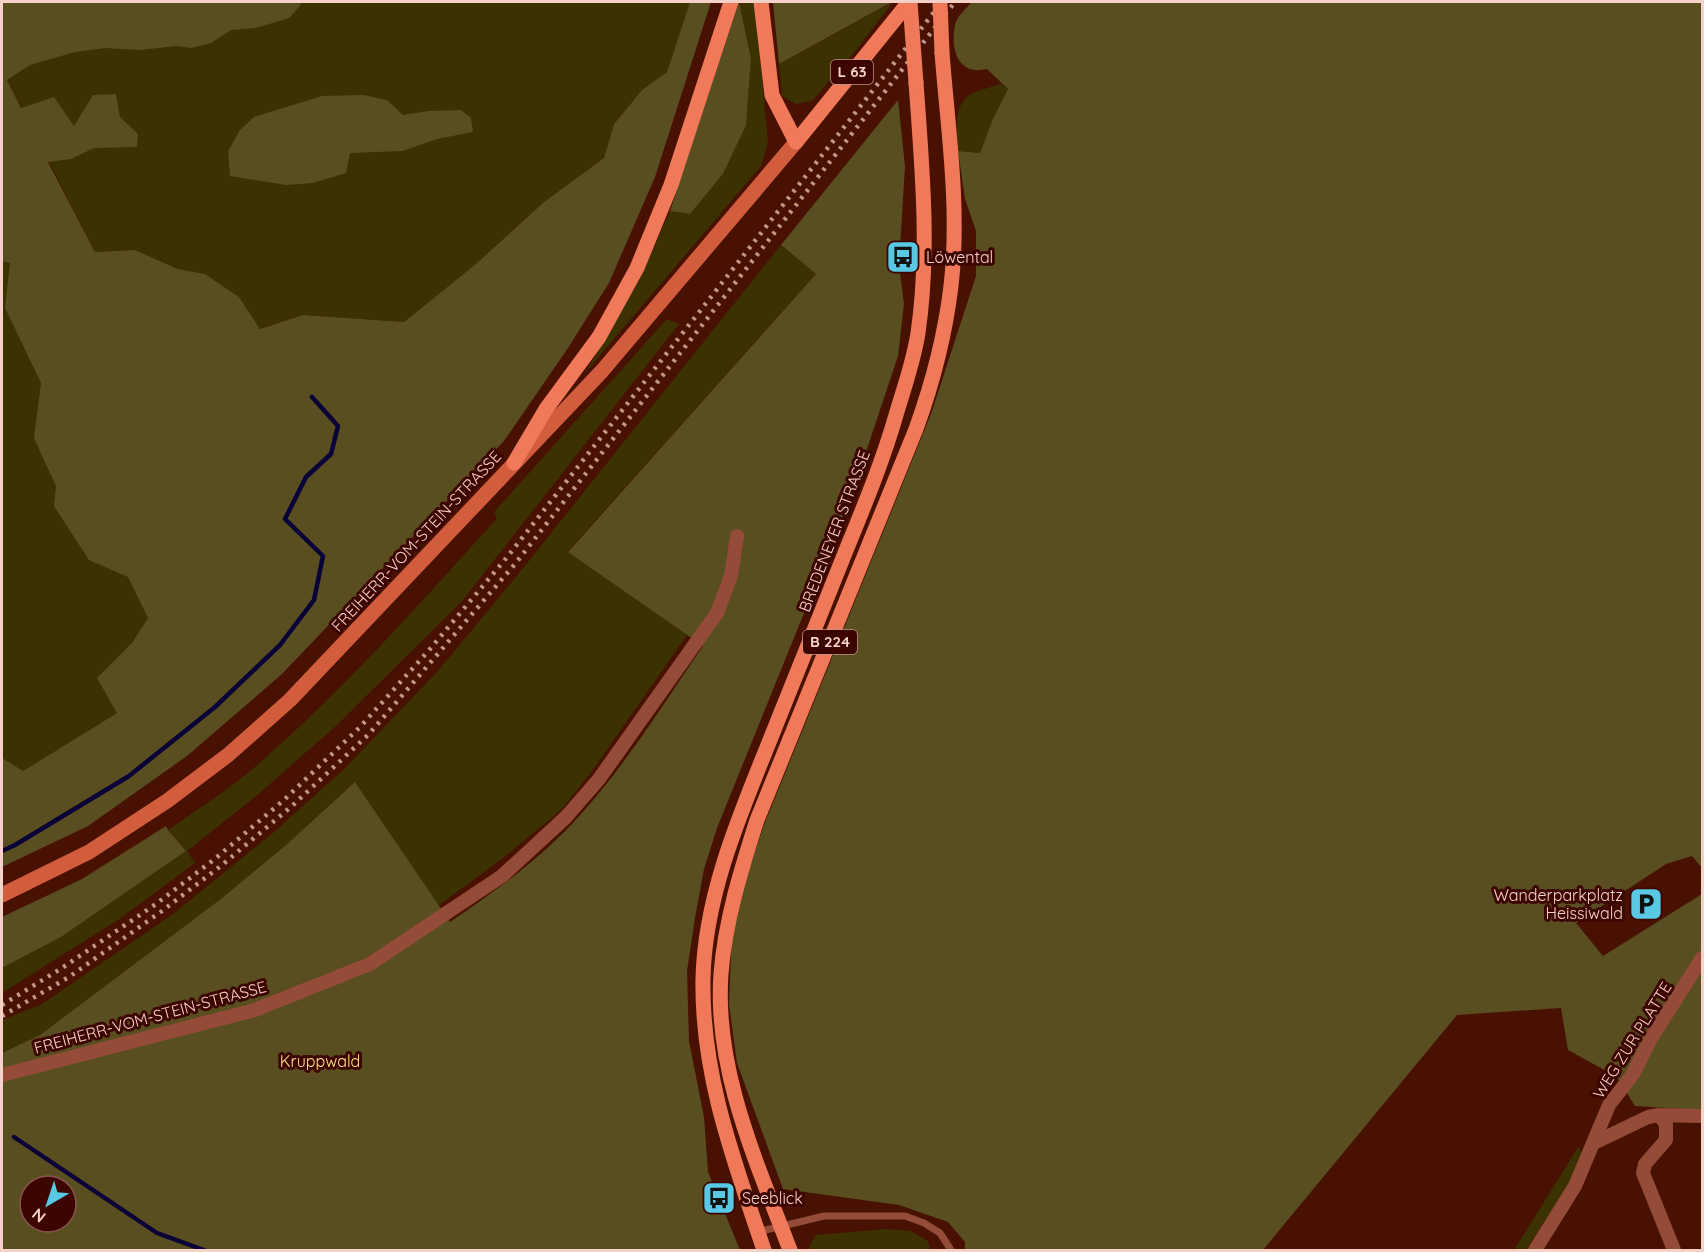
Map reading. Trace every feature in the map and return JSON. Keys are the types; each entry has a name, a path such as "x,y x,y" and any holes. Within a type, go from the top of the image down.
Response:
{"main road":[{"path":"514,463 546,409 599,337 637,268 671,185 731,2"},
{"path":"761,2 772,95 796,142"},
{"name":"L 63","path":"796,142 909,2"},
{"name":"BREDENEYER STRASSE","path":"764,1251 720,1117 710,1074 703,1026 703,975 709,924 720,873 740,814 875,480 907,377 918,332 924,256 923,179 909,2"},
{"name":"B 224","path":"790,1251 740,1113 728,1070 722,1026 721,975 727,928 737,881 757,820 916,429 932,383 944,334 951,285 954,210 940,2"},
{"name":"FREIHERR-VOM-STEIN-STRASSE","path":"2,895 88,852 167,801 228,754 290,700 602,371 796,142"}],"street":[{"name":"FREIHERR-VOM-STEIN-STRASSE","path":"2,1075 255,1010 276,1002 370,964 502,876 566,817 599,779 717,613 731,576 737,536"},
{"name":"WEG ZUR PLATTE","path":"1535,1251 1575,1186 1610,1105 1633,1074 1650,1040 1702,958"},
{"path":"1594,1143 1636,1122 1659,1114 1702,1116"},
{"path":"1659,1114 1666,1124 1666,1140 1645,1164 1643,1173 1674,1251"}],"lane":[{"path":"757,1232 824,1216 904,1216 924,1222 940,1233 951,1251"}],"shaded area":[{"path":"41,2 690,2 667,72 642,90 614,124 604,158 544,202 477,263 404,322 303,315 259,329 239,297 205,274 178,269 135,250 95,252 2,70"},
{"path":"739,2 755,2 768,142 761,166 585,373 640,279 670,211 690,214 723,174 746,121 751,58"},
{"path":"893,2 857,49 812,101 796,104 782,96 779,64"},
{"path":"1001,84 1008,89 992,121 980,153 958,151 957,119 962,104 973,93"},
{"path":"2,155 217,577 117,713 2,784"},
{"path":"781,245 816,274 568,551 687,635 590,774 560,811 503,858 438,906 355,782 286,845 222,898 40,1035 2,1053 2,1020 42,1004 173,914 274,832 344,769 437,672 524,567"},
{"path":"667,319 679,324 463,600 336,726 255,797 187,851 195,863 118,920 2,993 2,968 61,937 186,851 168,830 220,795 249,772 346,681 408,617 497,518 494,512"},
{"path":"1578,1147 1583,1153 1569,1183 1526,1250 1514,1250"},
{"path":"886,1229 911,1231 928,1241 930,1250 810,1250 809,1246 816,1235"}],"green space":[{"path":"2,2 301,2 289,18 256,28 231,30 211,43 191,48 177,46 139,50 105,48 75,52 30,65 7,80 21,108 54,97 74,126 93,95 116,94 120,117 138,134 137,147 94,148 71,159 48,162 95,252 135,250 178,269 205,274 239,297 260,329 303,315 404,322 477,263 544,202 604,158 614,124 642,90 667,72 690,2 711,2 655,177 609,283 568,348 504,441 282,674 187,756 88,826 2,867 2,758 23,771 117,713 97,678 132,643 148,618 128,577 89,560 54,506 56,486 34,438 41,383 5,308 10,263 2,261"},
{"path":"739,2 751,58 746,125 723,174 690,214 670,211"},
{"path":"773,2 892,2 779,64"},
{"path":"972,2 1702,2 1702,868 1692,856 1666,864 1576,923 1603,956 1702,894 1702,1110 1635,1106 1617,1077 1568,1050 1561,1008 1457,1015 1263,1250 965,1250 965,1242 948,1222 899,1205 783,1189 737,1063 729,1004 732,929 764,825 931,414 976,276 976,231 965,199 958,151 980,153 992,121 1008,89 987,69 969,68 958,59 954,43 955,25"},
{"path":"364,95 387,100 403,115 461,110 471,118 473,132 437,139 403,151 350,153 346,173 313,183 286,185 230,176 228,151 240,130 254,117 322,96"},
{"name":"Kruppwald","path":"898,100 905,166 899,266 904,304 898,356 851,497 717,828 704,869 687,971 689,1041 704,1117 708,1172 740,1250 2,1250 2,1053 40,1035 222,898 286,845 355,782 450,922 535,859 566,830 598,794 645,732 703,646 568,552 816,274 781,245"},
{"path":"166,826 186,851 61,937 2,968 2,917 82,879"}],"waterway":[{"path":"2,851 129,776 215,707 280,645 314,600 323,556 285,519 306,477 331,454 338,426 312,397"},
{"path":"14,1137 157,1233 204,1250"}],"railway":[{"path":"2,1005 62,968 156,904 216,858 285,799 361,726 430,649 508,556 942,2"},
{"path":"2,1016 69,977 222,865 292,806 369,734 515,564 955,2"}],"place":[{"name":"Löwental","path":"903,257"},
{"name":"Wanderparkplatz Heissiwald","path":"1646,904"},
{"name":"Seeblick","path":"719,1198"}]}
